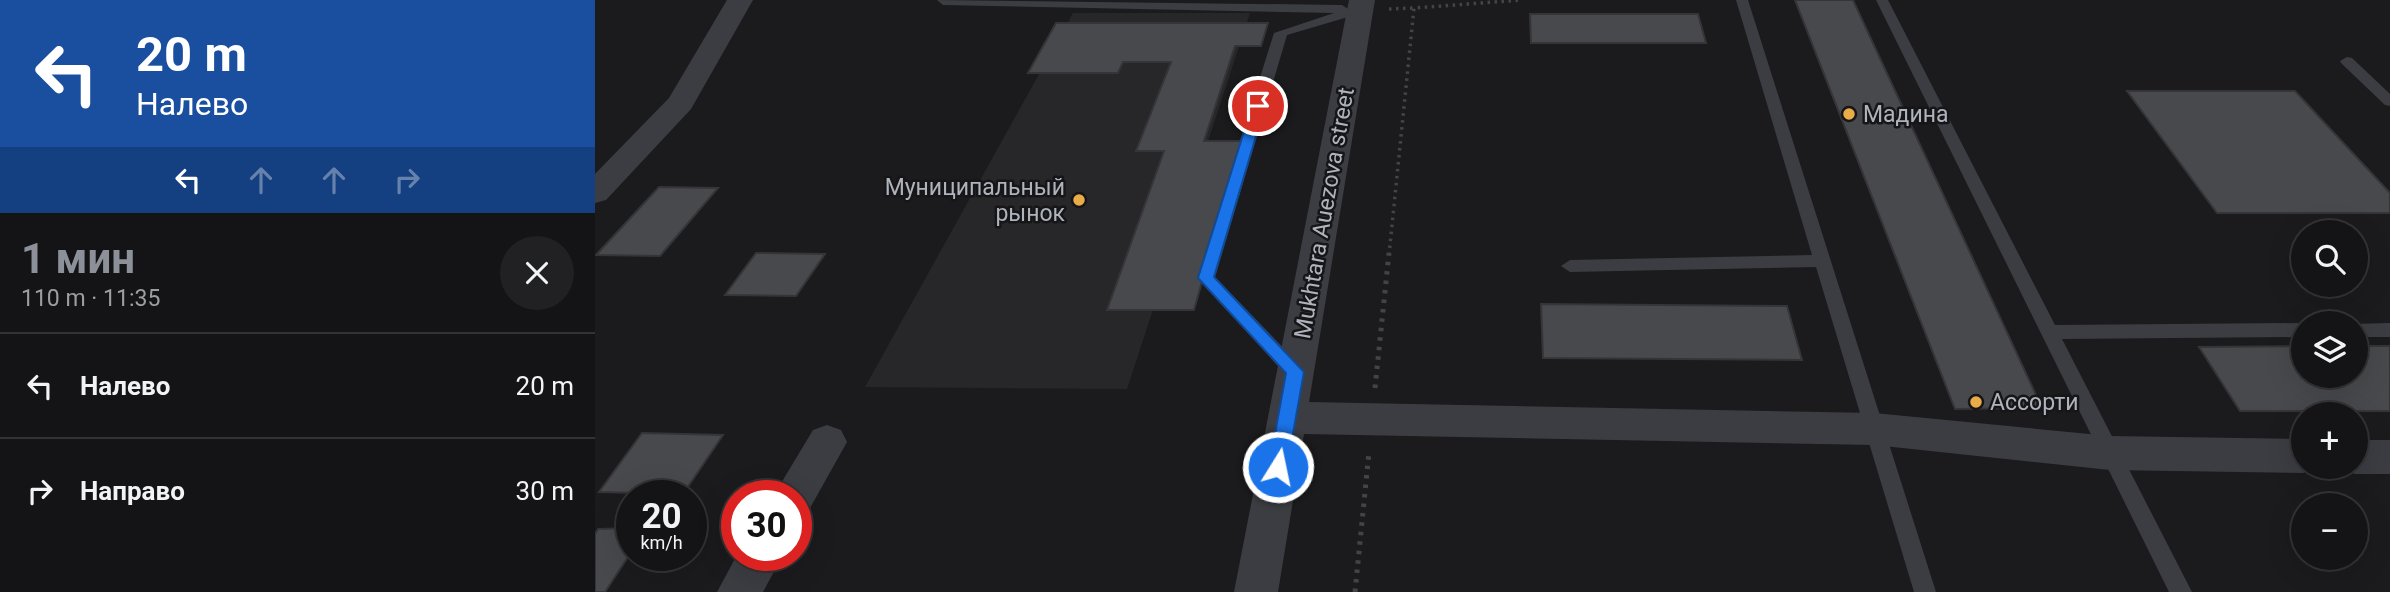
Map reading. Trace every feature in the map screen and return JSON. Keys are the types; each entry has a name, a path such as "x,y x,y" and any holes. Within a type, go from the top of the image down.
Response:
{"street":[{"path":"595,193 681,103 740,0"},
{"name":"Mukhtara Auezova street","path":"1256,592 1361,5"},
{"path":"1287,418 1874,429 2110,453 2291,456"},
{"path":"804,480 827,442"},
{"path":"2368,457 2390,457"},
{"path":"739,592 751,571"}],"lane":[{"path":"1742,0 1925,592"},
{"path":"1882,0 2181,592"},
{"path":"943,1 1361,5"},
{"path":"1295,372 1206,278 1280,33 1361,5"},
{"path":"2347,61 2390,102"},
{"path":"1570,266 1822,261"},
{"path":"2049,332 2291,330"},
{"path":"2368,330 2390,330"}],"path":[{"path":"1355,592 1414,8 1522,0"}],"shaded area":[{"name":"Муниципальный рынок","path":"1073,13 1250,13 1127,389 865,387"}],"building":[{"path":"1795,0 1853,0 2042,408 1955,409"},
{"path":"1530,14 1698,14 1706,43 1531,43"},
{"path":"1056,23 1268,23 1261,46 1235,46 1204,141 1242,141 1194,310 1107,310 1164,151 1136,151 1171,62 1123,62 1118,73 1028,73"},
{"path":"2127,91 2295,91 2390,193 2390,213 2217,213"},
{"path":"659,187 718,188 660,256 596,255"},
{"path":"756,253 825,254 796,296 725,295"},
{"path":"1541,304 1787,306 1802,360 1543,358"},
{"path":"2291,346 2291,388 2368,388 2368,346 2390,346 2390,411 2368,411 2368,402 2291,402 2291,411 2240,411 2199,347"},
{"path":"642,433 723,435 692,480 616,480 616,492 599,492"},
{"path":"616,528 616,571 619,571 605,592 595,592 595,534 598,529"}],"place":[{"name":"Мадина","path":"1849,114"},
{"name":"Муниципальный рынок","path":"1079,200"},
{"name":"Ассорти","path":"1976,402"}],"route":[{"path":"1258,106 1206,278 1295,372 1278,467"}]}
